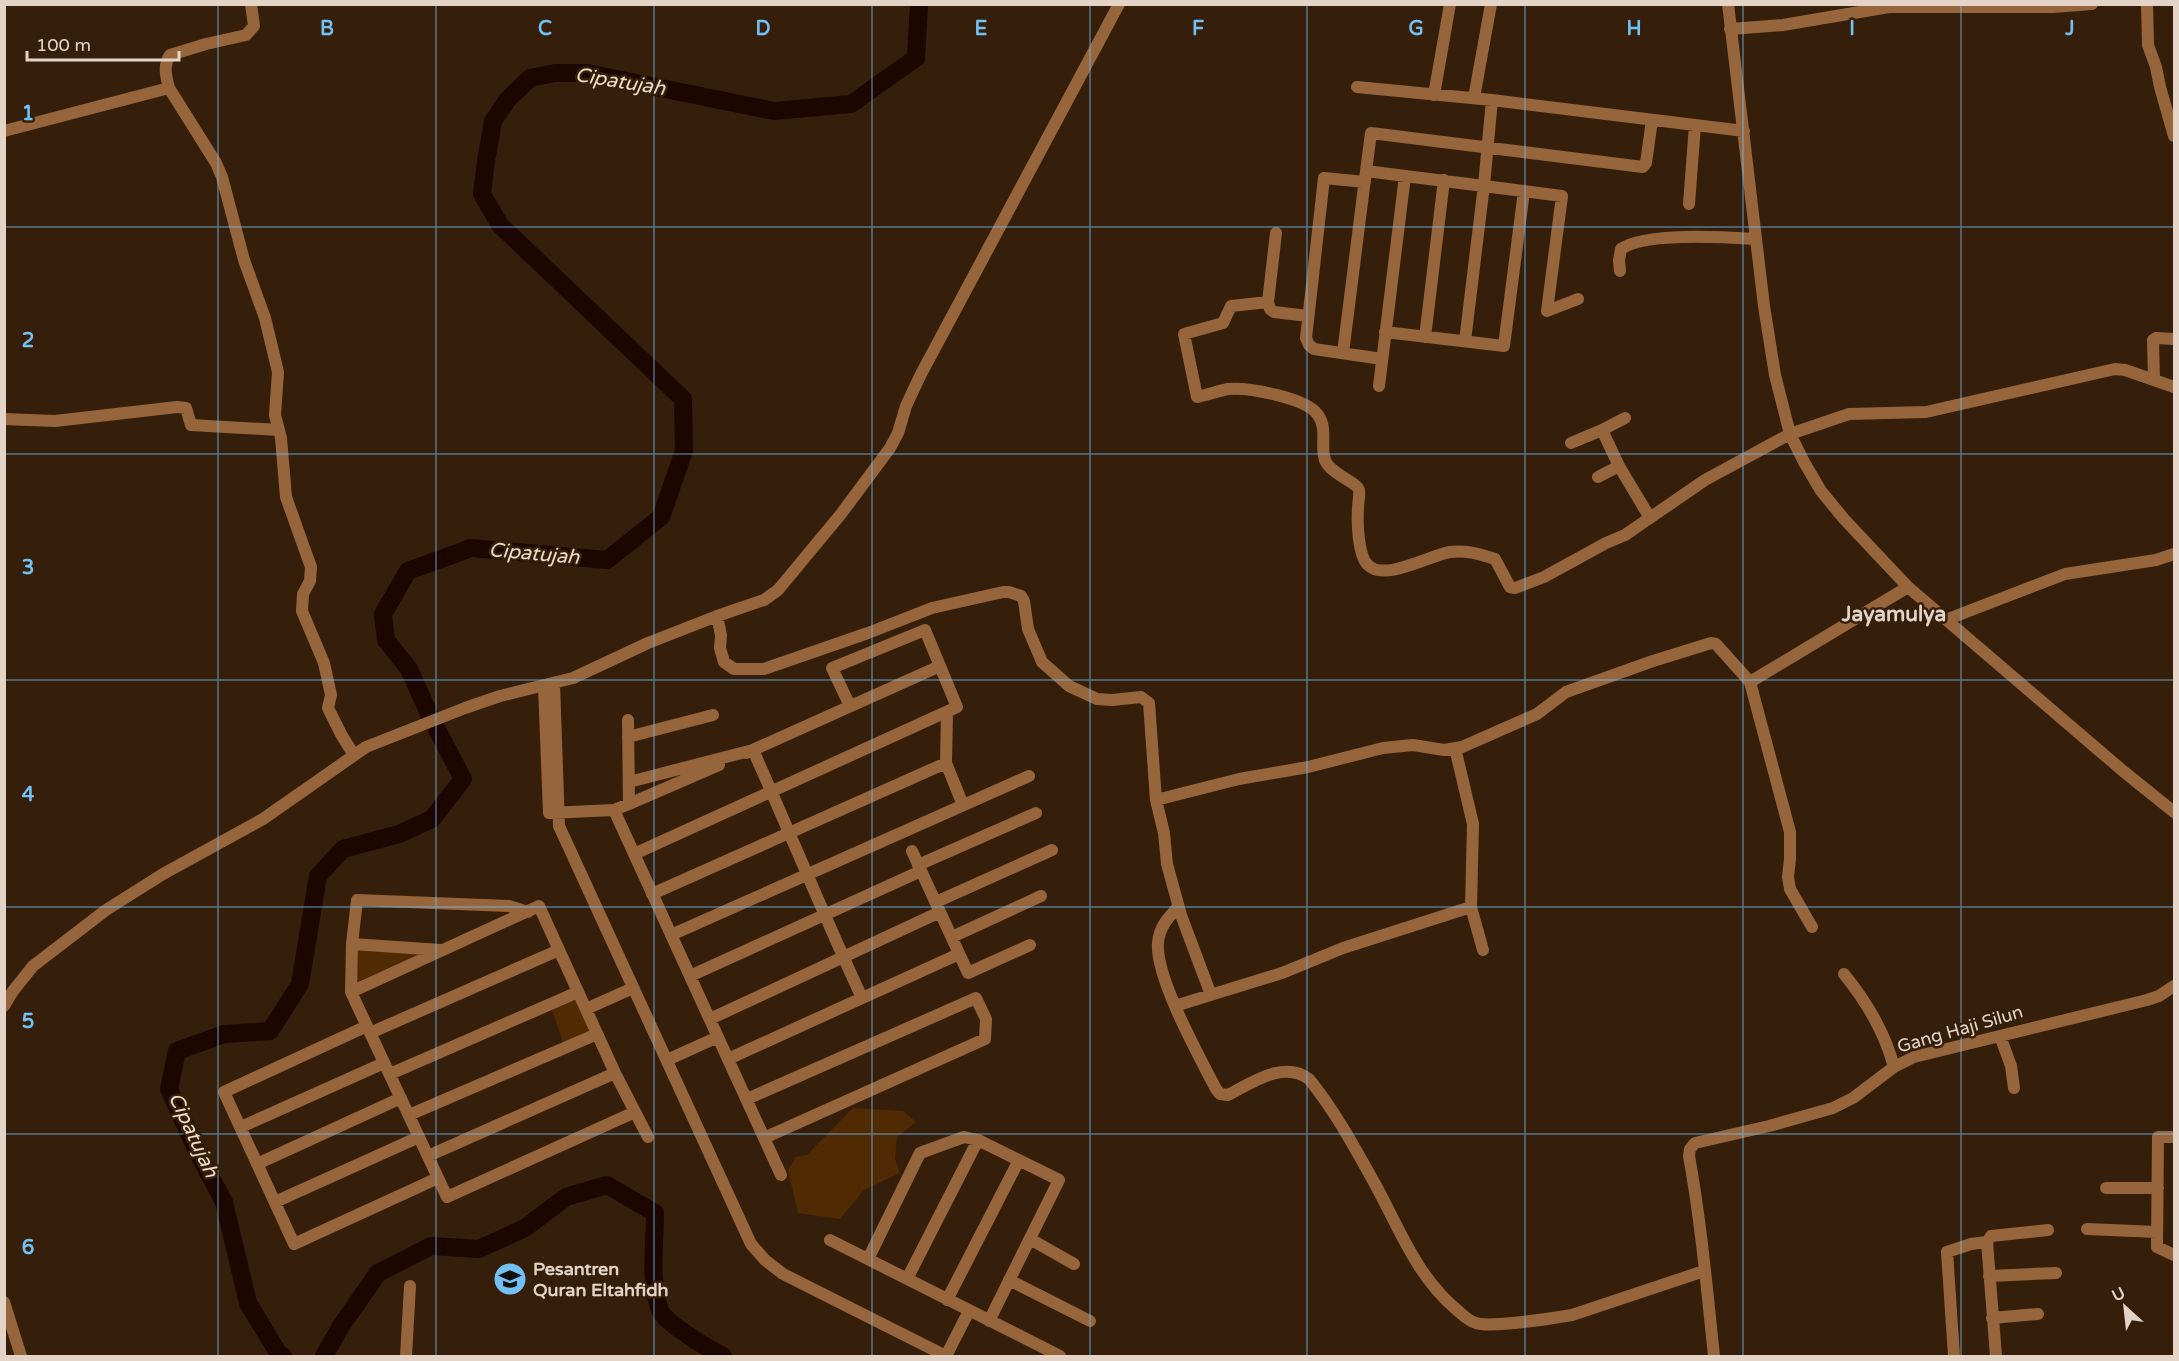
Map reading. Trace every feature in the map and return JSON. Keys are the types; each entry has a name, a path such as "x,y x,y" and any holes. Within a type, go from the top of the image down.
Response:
{"street":[{"path":"251,4 254,26 246,35 206,44 170,56 166,62 165,72 169,88 216,163 228,195 244,260 266,318 278,372 276,415 286,497 311,567 310,581 303,594 302,611 324,663 330,695 328,708 354,755"},
{"path":"4,1006 33,966 106,910 163,874 264,819 366,747 500,696 594,670 621,655 717,616 764,600 778,590 842,514 890,447 898,433 906,406 920,376 1119,4"},
{"path":"1434,94 1450,4"},
{"path":"1474,98 1491,4"},
{"path":"1728,4 1744,131 1754,239 1775,375 1790,434 1804,462 1821,491 1844,519 1908,587 2071,727 2175,812"},
{"path":"1730,29 1783,25 1889,7 2053,7 2092,4"},
{"path":"2147,4 2148,45 2175,135"},
{"path":"1357,87 1492,100 1744,131"},
{"path":"4,131 169,88"},
{"path":"1465,341 1492,100"},
{"path":"1343,353 1371,133 1643,167 1646,163 1652,120"},
{"path":"1689,204 1695,125"},
{"path":"1379,386 1406,176"},
{"path":"1382,359 1314,349 1306,338 1324,178 1406,176 1562,196 1547,311 1578,299"},
{"path":"1425,337 1444,180"},
{"path":"1386,332 1504,346 1524,191"},
{"path":"1276,233 1268,302 1270,309 1274,312 1308,316"},
{"path":"1620,271 1621,249 1635,243 1678,237 1721,236 1754,239"},
{"path":"1268,302 1231,306 1223,323 1184,334 1197,397 1230,389 1249,390 1276,395 1309,407 1318,415 1323,426 1325,460 1334,472 1356,485 1359,490 1361,556 1368,566 1377,570 1402,569 1448,552 1477,553 1495,559 1510,587 1515,588 1544,577 1625,535 1705,480 1790,434 1849,414 1926,412 2105,370 2125,370 2175,387"},
{"path":"2154,380 2153,340 2156,338 2175,339"},
{"path":"4,419 55,421 177,407 186,408 191,425 279,430"},
{"path":"1571,443 1625,418"},
{"path":"1602,430 1619,466 1650,518"},
{"path":"1598,477 1619,466"},
{"path":"1948,619 2065,574 2156,560 2175,554"},
{"path":"1750,682 1908,587"},
{"path":"717,616 724,663 734,669 764,669 932,608 1004,592 1017,594 1024,601 1028,629 1042,662 1070,686 1097,699 1141,697 1149,703 1156,800 1164,833 1167,864 1178,907 1211,995"},
{"path":"634,854 957,707 925,630 832,668 850,706"},
{"path":"1156,800 1239,779 1308,767 1383,748 1413,745 1444,750 1462,747 1537,714 1566,692 1711,643 1721,648 1750,682 1790,832 1788,877 1790,889 1812,927"},
{"path":"558,812 614,810 940,666"},
{"path":"549,684 559,826 751,1244 765,1260 783,1274 946,1356 969,1311"},
{"path":"947,712 946,764 963,805"},
{"path":"628,737 714,715"},
{"path":"628,720 629,804"},
{"path":"1455,748 1473,824 1471,907 1483,950"},
{"path":"629,782 753,750"},
{"path":"753,750 862,998"},
{"path":"652,894 946,764"},
{"path":"671,935 1029,776"},
{"path":"614,810 781,1175"},
{"path":"690,976 824,915 1036,813"},
{"path":"710,1019 843,957 1052,850"},
{"path":"912,851 968,973 1030,945"},
{"path":"952,937 1041,896"},
{"path":"533,909 357,900 352,944 351,992 447,1197 635,1112"},
{"path":"1178,907 1160,931 1157,944 1161,966 1175,1006 1216,1089 1220,1094 1228,1095 1278,1072 1288,1070 1309,1079 1335,1115 1406,1246 1427,1279 1445,1300 1468,1320 1486,1324 1572,1315 1704,1270 1714,1356"},
{"path":"1175,1006 1282,973 1343,948 1471,907"},
{"path":"351,992 533,909"},
{"path":"533,909 559,950 615,1073 648,1137"},
{"path":"352,944 445,950"},
{"path":"438,1178 294,1244 224,1092 559,950"},
{"path":"728,1059 959,954"},
{"path":"1844,974 1858,992 1882,1033 1894,1067"},
{"name":"Gang Haji Silun","path":"1704,1270 1699,1206 1689,1156 1690,1149 1695,1143 1833,1108 1853,1098 1894,1067 1914,1057 2159,996 2175,986"},
{"path":"586,1009 633,988"},
{"path":"241,1127 578,992"},
{"path":"747,1099 976,998 986,1019 985,1039 764,1138"},
{"path":"409,1115 597,1035"},
{"path":"2000,1036 2011,1065 2014,1088"},
{"path":"667,1060 718,1037"},
{"path":"428,1156 615,1073"},
{"path":"258,1164 401,1098"},
{"path":"275,1202 419,1137"},
{"path":"868,1259 920,1153 964,1137 978,1140 1059,1180 989,1321"},
{"path":"2175,1137 2158,1137 2157,1232 2157,1247 2175,1255"},
{"path":"907,1279 978,1140"},
{"path":"947,1300 1019,1160"},
{"path":"2106,1188 2158,1188"},
{"path":"2087,1229 2157,1232"},
{"path":"1996,1356 1987,1242 1991,1236 2048,1230"},
{"path":"1030,1239 1074,1264"},
{"path":"830,1240 1060,1356"},
{"path":"1954,1356 1947,1253 1964,1246 1987,1242"},
{"path":"1989,1276 2056,1273"},
{"path":"1010,1280 1090,1321"},
{"path":"406,1356 410,1286"},
{"path":"4,1302 21,1356"},
{"path":"1992,1318 2037,1314"},
{"path":"4,1346 16,1340"}],"shaded area":[{"path":"355,947 437,952 354,990"},
{"path":"577,995 593,1033 564,1045 551,1007"},
{"path":"853,1108 903,1111 916,1122 897,1137 895,1159 900,1173 864,1190 840,1219 798,1213 788,1170 796,1157 807,1155"}],"waterway":[{"name":"Cipatujah","path":"283,1356 280,1356 248,1303 224,1202 197,1151 169,1089 177,1051 224,1034 270,1031 300,984 318,876 343,849 399,834 432,819 463,779 431,718 409,669 386,640 383,614 408,571 471,548 607,560 661,517 684,451 683,399 500,225 482,194 493,121 508,99 530,78 555,73 587,73 774,111 851,104 916,58 919,4"},
{"name":"Cipatujah","path":"324,1356 341,1326 378,1273 431,1246 479,1249 525,1228 566,1197 607,1185 655,1213 653,1262 660,1310 670,1322 723,1356"}],"place":[{"name":"Pesantren Quran Eltahfidh","path":"510,1279"}],"district":[{"name":"Jayamulya","path":"1894,614"}]}
